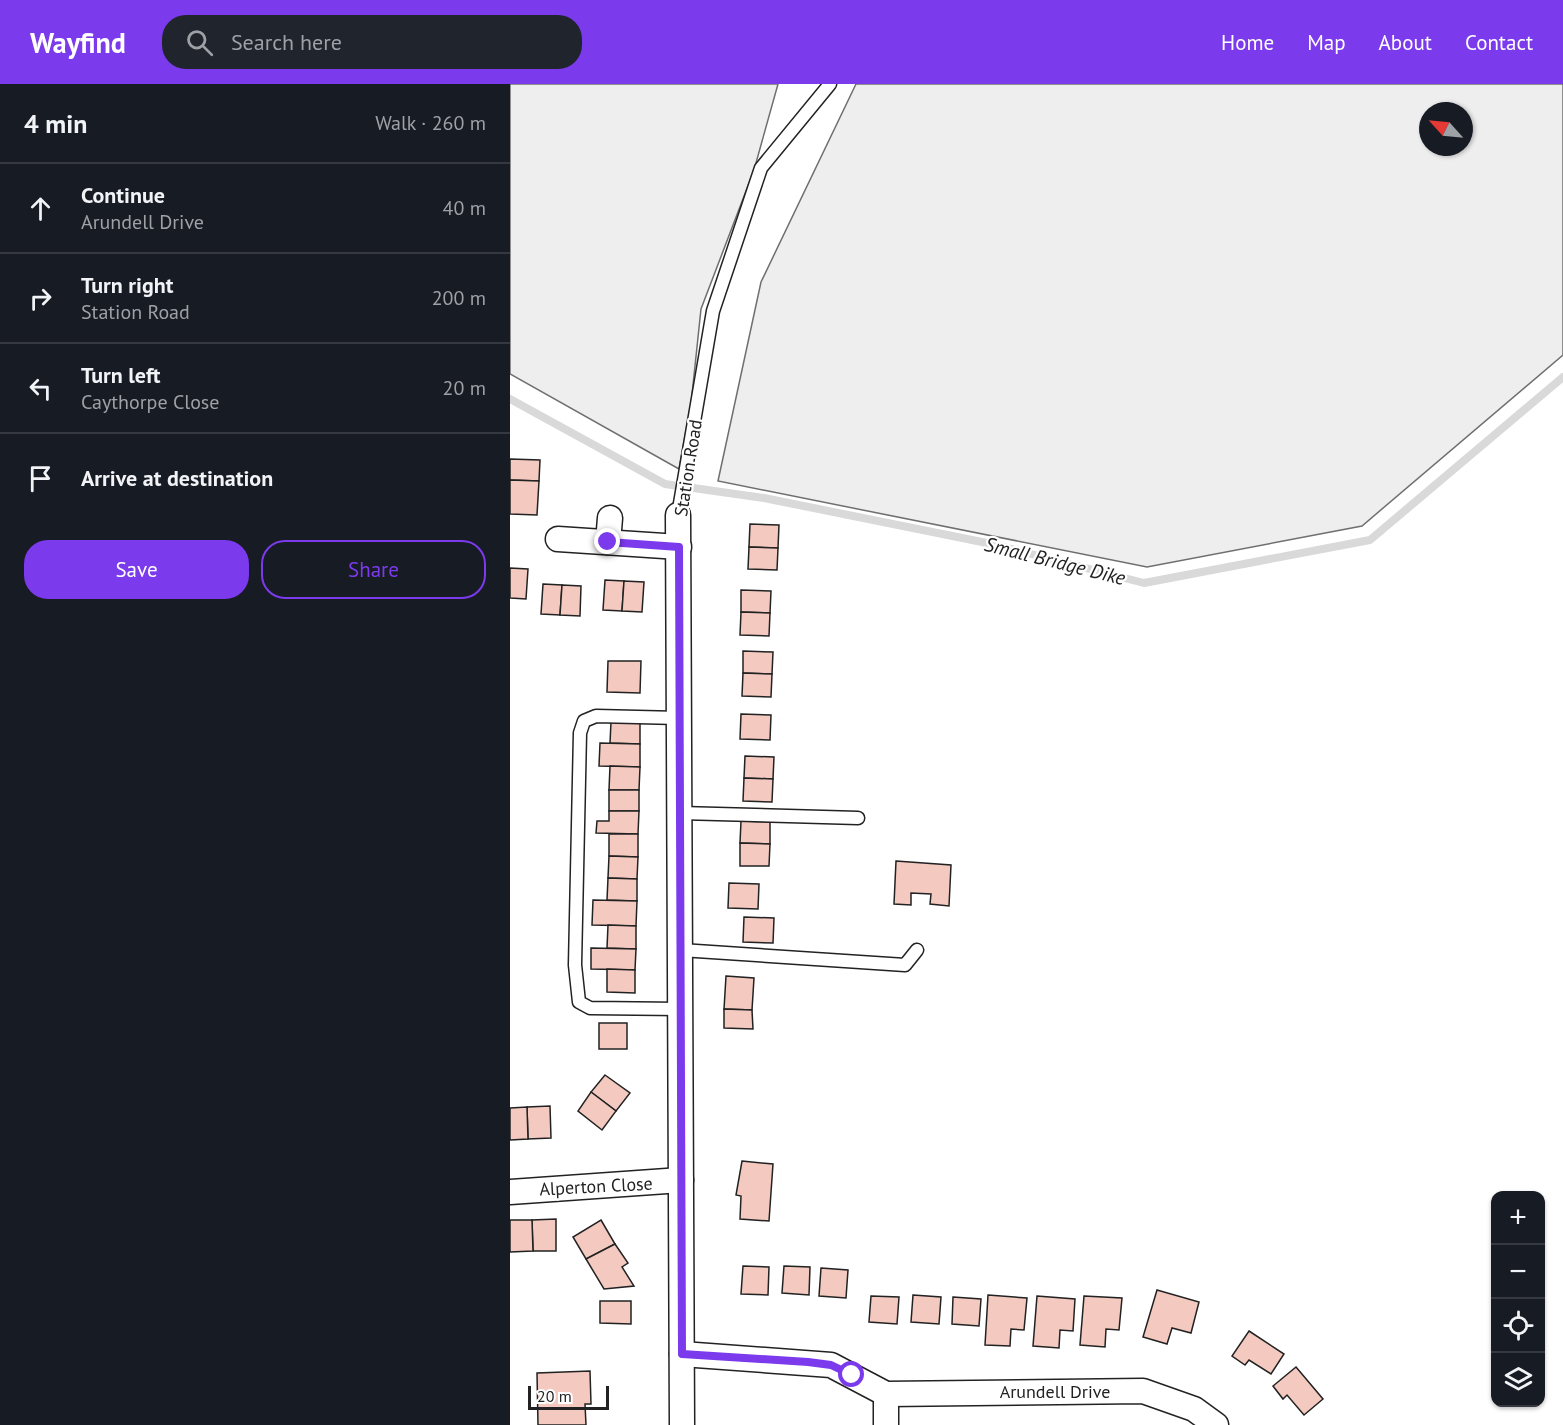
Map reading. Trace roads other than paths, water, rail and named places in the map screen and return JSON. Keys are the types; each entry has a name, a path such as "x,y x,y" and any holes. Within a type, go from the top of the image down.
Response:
{"street":[{"name":"Station Road","path":"678,515 682,1425"},
{"path":"608,542 610,518"},
{"path":"558,539 679,547"},
{"name":"Alperton Close","path":"510,1192 681,1180"},
{"name":"Arundell Drive","path":"682,1354 831,1365 886,1394 1143,1391 1194,1409 1216,1425"},
{"path":"886,1394 886,1425"}],"lane":[{"name":"Station Road","path":"678,515 713,311 761,168 830,84"},
{"path":"680,718 596,716 584,721 580,733 575,965 579,1002 590,1008 681,1009"},
{"path":"680,813 858,818"},
{"path":"681,950 905,965 917,950"}],"waterway":[{"name":"Small Bridge Dike","path":"510,399 665,484 764,498 992,544 1144,583 1370,540 1563,377"}]}
